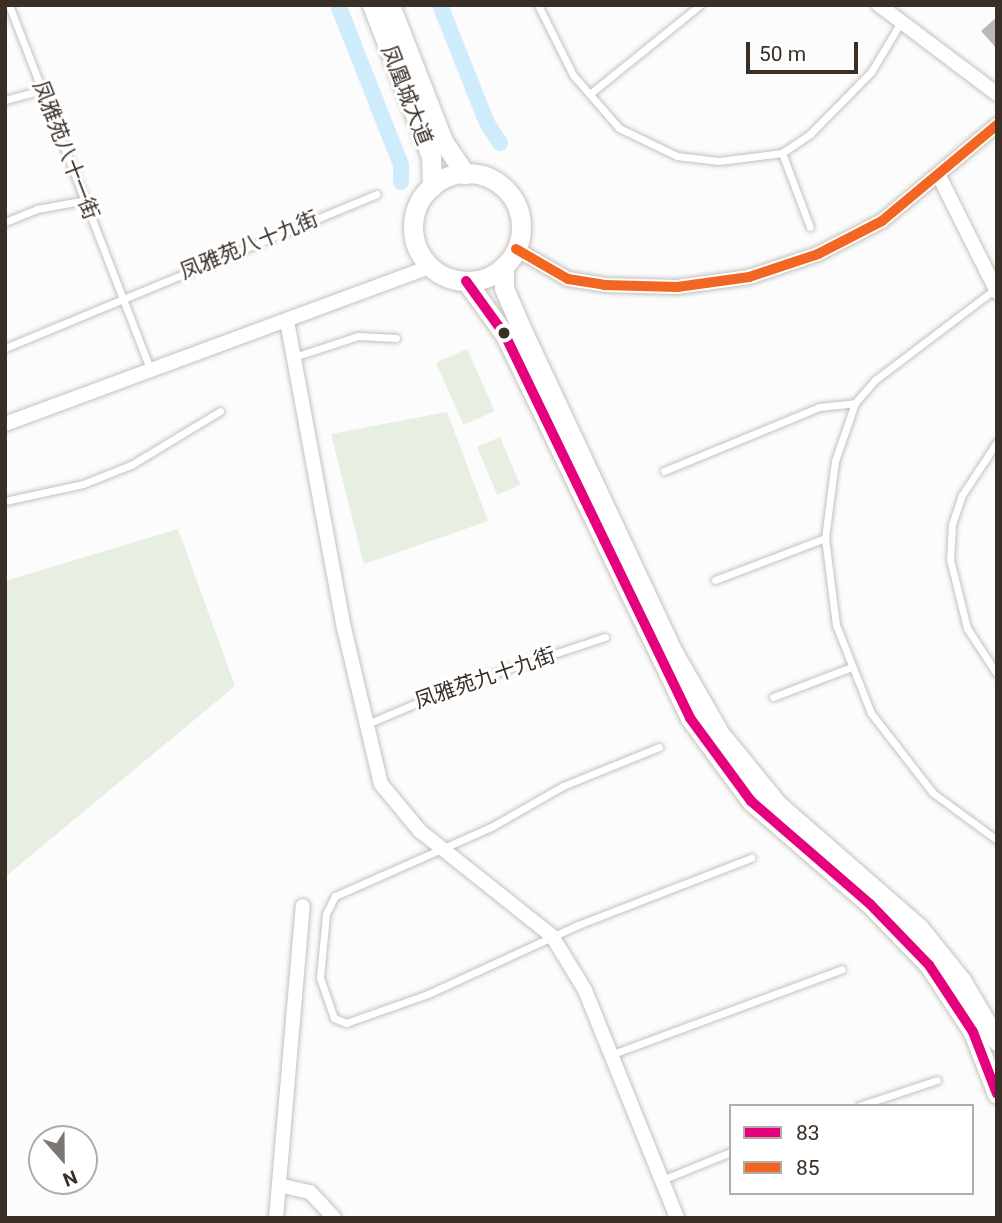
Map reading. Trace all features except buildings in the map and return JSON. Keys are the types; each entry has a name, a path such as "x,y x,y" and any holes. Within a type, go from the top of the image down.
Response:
{"main road":[{"name":"凤凰城大道","path":"372,5 431,156 432,187"},
{"name":"凤凰城大道","path":"390,5 449,153 464,174"},
{"path":"464,174 491,180 512,197 521,231 516,249 504,265 487,278 466,281 429,267 412,235 420,200 432,187 464,174"},
{"path":"504,265 505,288 521,328 674,654 720,734 778,805 919,928 961,980 997,1041"},
{"path":"466,281 505,335 690,718 751,801 870,904 936,975 973,1032 997,1094"}],"street":[{"path":"879,5 997,94"},
{"path":"516,249 568,279 640,288 713,284 784,267 840,244 882,220 939,176 997,125"},
{"path":"939,176 996,290"},
{"path":"5,424 152,372 429,267"},
{"path":"287,321 381,784 398,810 552,936 585,990 677,1218"},
{"path":"276,1218 303,906"},
{"path":"279,1185 310,1192 334,1218"}],"lane":[{"name":"凤雅苑八十一街","path":"9,5 152,372"},
{"path":"538,5 573,75 620,128 677,156 719,161 782,153 851,96 901,22"},
{"path":"591,93 700,5"},
{"path":"5,100 43,90"},
{"path":"782,153 810,227"},
{"name":"凤雅苑八十九街","path":"121,296 376,194"},
{"path":"5,222 37,209 86,200"},
{"path":"996,290 875,380 855,403 835,461 825,538 828,582 849,668 899,755 933,793 997,840"},
{"path":"5,348 121,296"},
{"path":"293,357 358,336 396,338"},
{"path":"663,471 819,407 855,403"},
{"path":"5,501 83,484 131,465 220,411"},
{"path":"997,442 962,495 951,524 950,559 967,628 997,674"},
{"path":"715,580 825,538"},
{"name":"凤雅苑九十九街","path":"367,724 457,686 605,637"},
{"path":"773,697 849,668"},
{"path":"659,747 563,786 443,849 330,903 320,978 334,1018 346,1023 370,1016 552,936 751,858"},
{"path":"610,1055 842,969"},
{"path":"865,1104 937,1080"},
{"path":"662,1181 729,1153"}],"shaded area":[{"path":"467,349 495,411 464,425 436,363"},
{"path":"447,412 488,521 364,564 331,434"},
{"path":"500,437 520,485 497,495 477,447"},
{"path":"178,529 235,686 5,877 5,581"}],"waterway":[{"path":"338,5 401,165 401,182"},
{"path":"440,5 487,123 500,143"}],"transit line":[{"name":"85","path":"516,249 568,279 604,285 677,287 749,277 818,254 882,221 997,125"},
{"name":"83","path":"466,281 505,335 690,718 751,801 870,904 929,965 973,1032 997,1094"}]}
